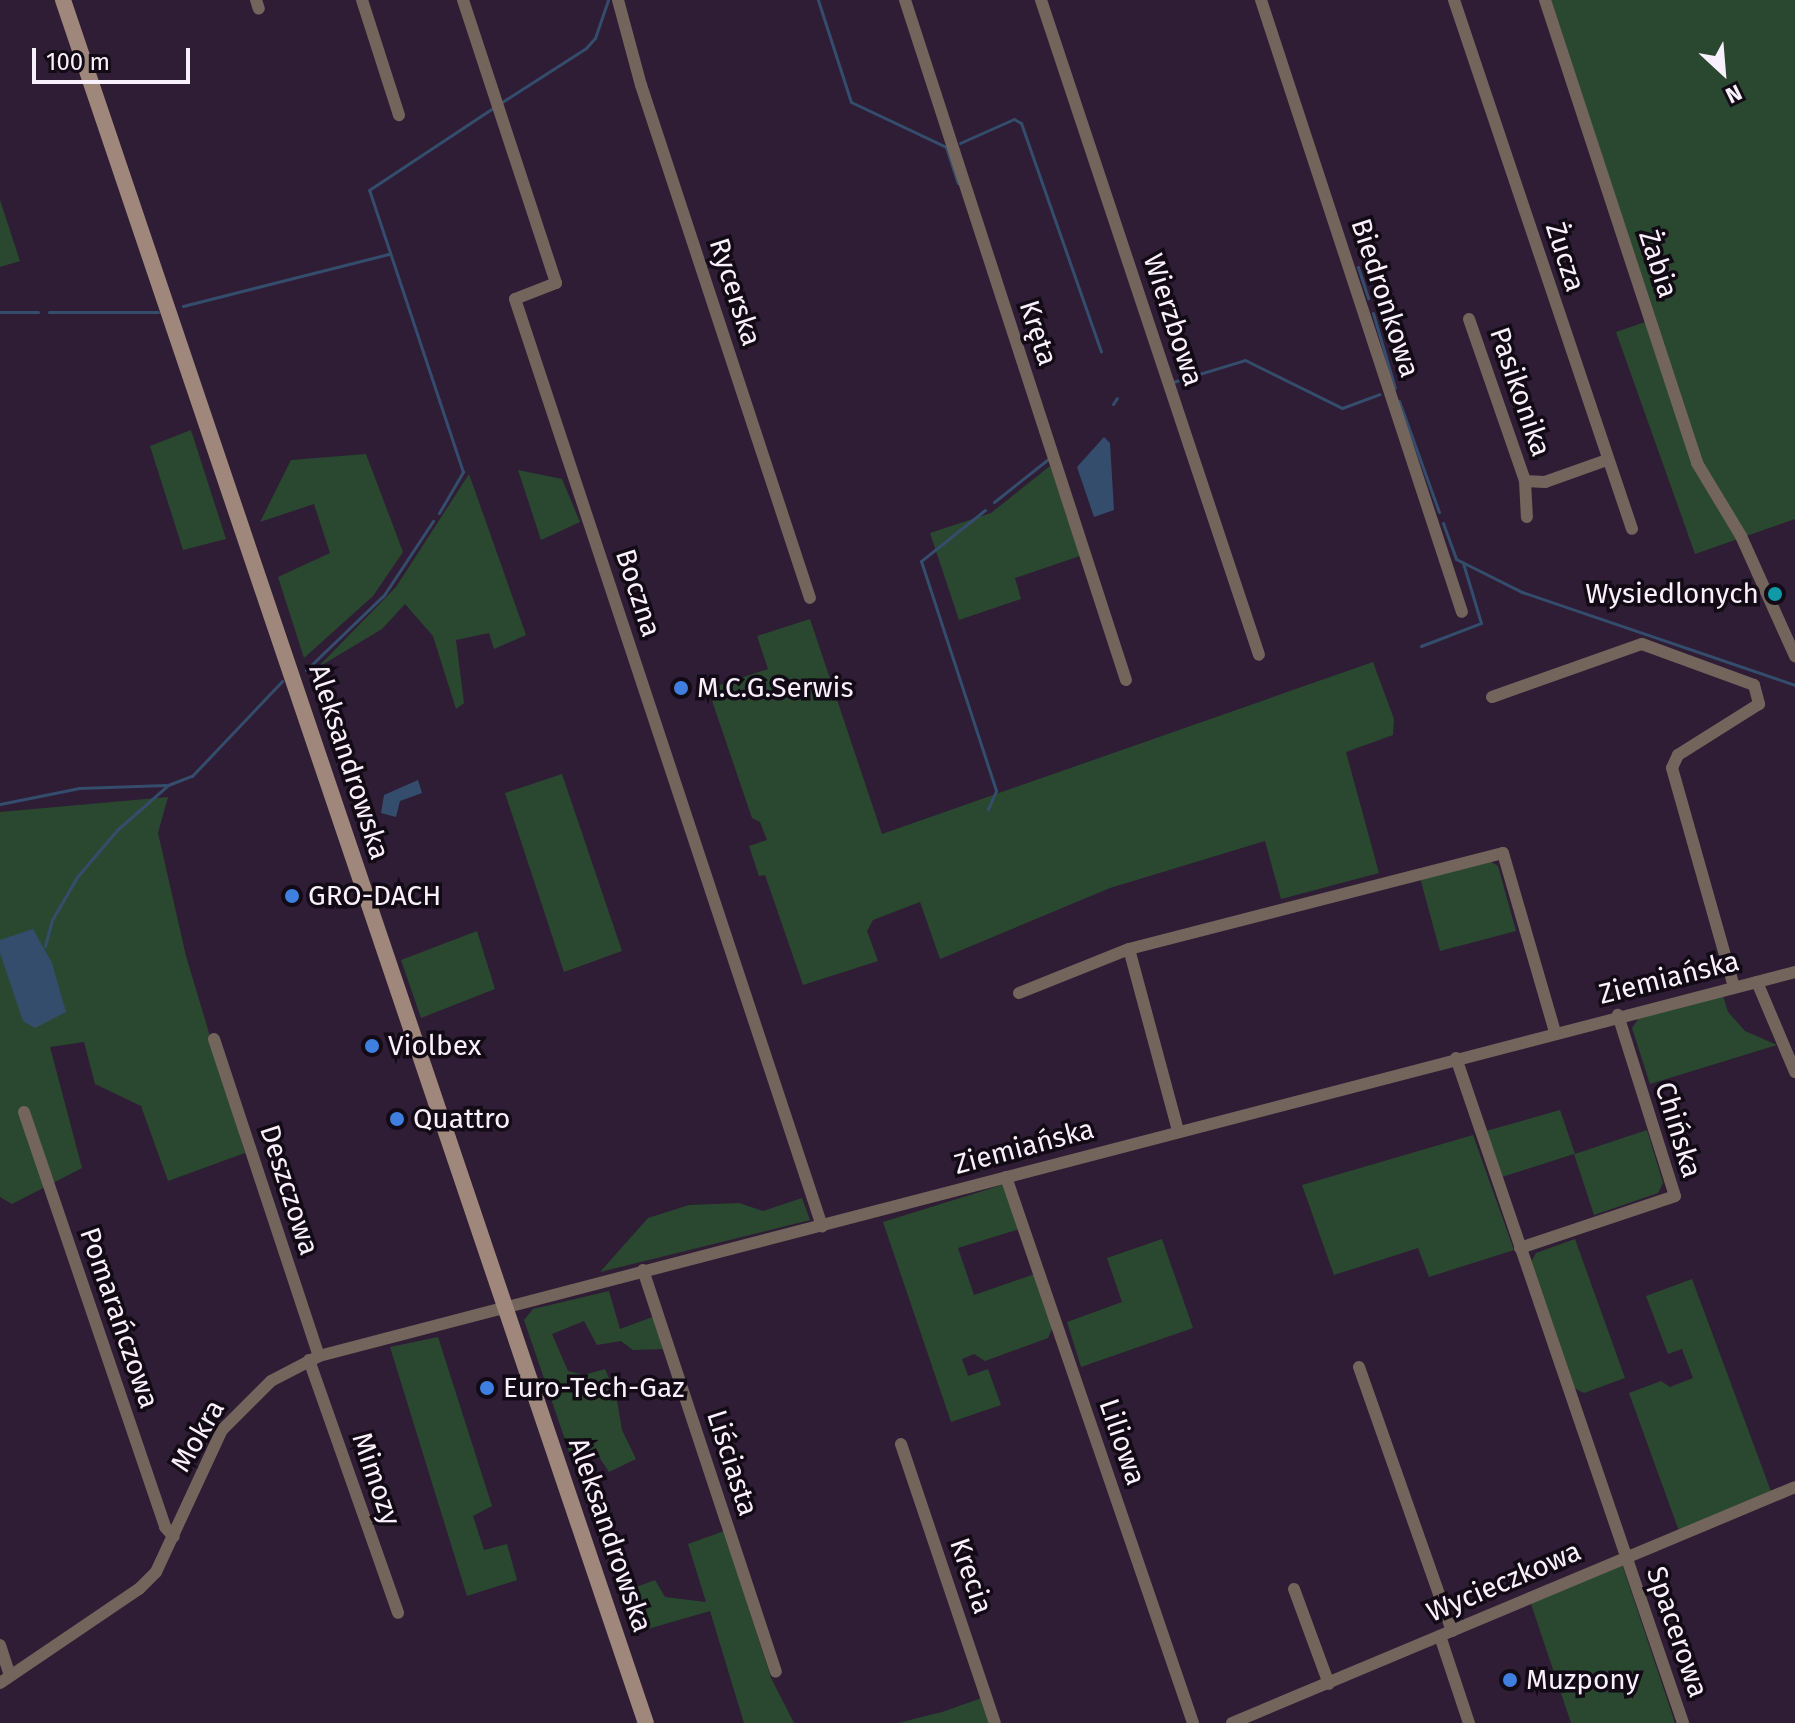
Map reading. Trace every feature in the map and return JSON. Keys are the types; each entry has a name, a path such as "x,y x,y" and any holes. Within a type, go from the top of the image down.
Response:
{"main road":[{"name":"Aleksandrowska","path":"63,0 646,1723"}],"street":[{"path":"362,0 399,115"},
{"name":"Boczna","path":"463,0 556,283 515,299 822,1226"},
{"name":"Rycerska","path":"618,0 810,598"},
{"name":"Kręta","path":"905,0 1126,680"},
{"name":"Wierzbowa","path":"1041,0 1259,655"},
{"name":"Biedronkowa","path":"1261,0 1462,612"},
{"name":"Żucza","path":"1454,0 1632,529"},
{"name":"Żabia","path":"1545,0 1697,463 1741,536 1795,656"},
{"name":"Pasikonika","path":"1469,319 1525,481 1527,517"},
{"name":"Pasikonika","path":"1525,481 1545,482 1607,460"},
{"path":"1492,697 1642,644 1754,685 1759,704 1678,755 1672,768 1734,987"},
{"path":"1019,993 1129,949 1503,853 1555,1032"},
{"path":"1129,949 1178,1131"},
{"name":"Ziemiańska","path":"504,1308 1618,1015 1795,972"},
{"path":"1757,982 1795,1072"},
{"name":"Chińska","path":"1520,1248 1675,1196 1618,1015"},
{"name":"Deszczowa","path":"214,1039 314,1358"},
{"path":"1456,1058 1625,1557"},
{"name":"Pomarańczowa","path":"24,1112 165,1527 174,1537"},
{"name":"Liliowa","path":"1006,1177 1193,1723"},
{"name":"Liściasta","path":"643,1270 776,1672"},
{"name":"Mokra","path":"5,1679 139,1589 156,1572 222,1430 245,1401 314,1358 504,1308"},
{"name":"Mimozy","path":"314,1358 398,1613"},
{"path":"1359,1367 1446,1633 1469,1723"},
{"name":"Krecia","path":"901,1444 995,1723"},
{"name":"Wycieczkowa","path":"1232,1723 1795,1487"},
{"name":"Spacerowa","path":"1625,1557 1683,1723"},
{"path":"1294,1589 1329,1684"},
{"path":"0,1645 5,1679"}],"green space":[{"path":"1550,0 1795,0 1795,519 1695,554 1616,332 1654,319"},
{"path":"0,200 20,261 0,267"},
{"path":"191,430 226,539 183,550 150,446"},
{"path":"366,454 403,552 373,596 304,658 278,577 330,553 314,504 260,522 291,460"},
{"path":"1050,466 1080,556 1015,578 1021,599 959,620 930,533 991,513"},
{"path":"518,470 562,479 580,522 541,540"},
{"path":"469,474 526,635 494,649 489,633 456,640 464,703 456,709 433,636 405,604 382,629 317,668 396,587"},
{"path":"810,619 882,834 1373,662 1394,719 1393,735 1346,752 1379,873 1281,899 1265,841 1110,888 940,959 920,902 873,920 867,931 878,961 803,985 765,875 759,876 749,846 767,840 760,822 752,818 708,689 768,669 757,636"},
{"path":"562,774 622,951 564,972 505,793"},
{"path":"168,797 158,833 186,956 245,1153 168,1181 141,1106 95,1084 84,1042 50,1047 82,1168 12,1204 0,1197 0,812"},
{"path":"1488,860 1498,866 1516,931 1440,951 1420,878"},
{"path":"477,931 495,989 421,1018 401,960"},
{"path":"1723,996 1728,1012 1745,1031 1777,1045 1650,1084 1632,1028 1639,1018"},
{"path":"1560,1110 1575,1154 1647,1130 1663,1183 1658,1193 1594,1215 1574,1154 1502,1177 1486,1131"},
{"path":"1473,1135 1514,1250 1429,1277 1418,1248 1334,1275 1302,1185"},
{"path":"1005,1184 1020,1229 958,1248 974,1295 1035,1274 1053,1327 1048,1338 985,1361 974,1354 962,1359 968,1376 988,1369 1001,1405 951,1422 883,1222"},
{"path":"802,1198 810,1220 600,1272 648,1218 689,1205 739,1203 763,1211"},
{"path":"1162,1239 1193,1328 1081,1367 1067,1322 1122,1302 1107,1258"},
{"path":"1575,1239 1625,1378 1584,1393 1574,1388 1531,1262 1536,1253"},
{"path":"1692,1279 1772,1494 1679,1531 1629,1393 1661,1381 1670,1387 1693,1378 1682,1349 1668,1354 1646,1296"},
{"path":"609,1291 620,1329 655,1316 664,1349 633,1350 621,1341 597,1345 584,1321 552,1334 568,1371 584,1375 605,1369 616,1395 622,1430 636,1459 609,1472 597,1454 571,1457 524,1320 533,1309"},
{"path":"438,1337 492,1506 473,1516 484,1550 507,1544 517,1580 467,1596 390,1347"},
{"path":"724,1531 771,1678 794,1723 744,1723 710,1611 634,1633 623,1592 655,1580 665,1597 706,1602 688,1544"},
{"path":"1622,1564 1675,1723 1571,1723 1530,1601"},
{"path":"982,1698 990,1723 898,1723 942,1712"}],"water":[{"path":"1104,437 1110,443 1114,510 1094,517 1077,467"},
{"path":"418,780 422,793 400,801 396,817 381,813 384,795"},
{"path":"33,929 52,963 66,1012 35,1028 23,1021 0,953 0,940"}],"waterway":[{"path":"502,102 586,48 595,38 608,0"},
{"path":"818,0 851,102 946,147 958,183"},
{"path":"439,513 463,472 369,190 493,108"},
{"path":"960,143 1014,119 1021,123 1101,351"},
{"path":"183,306 389,254"},
{"path":"1358,267 1368,298"},
{"path":"0,312 38,312"},
{"path":"49,312 158,312"},
{"path":"1373,313 1395,388"},
{"path":"1173,382 1245,360 1342,408 1380,394"},
{"path":"1113,404 1117,398"},
{"path":"1399,401 1439,512"},
{"path":"994,502 1047,460"},
{"path":"985,510 921,561 996,791 988,809"},
{"path":"306,670 384,595 433,521"},
{"path":"1443,523 1456,559 1522,592 1795,685"},
{"path":"1421,646 1481,623 1463,563"},
{"path":"45,946 52,920 77,877 117,830 168,785 192,776 282,681"},
{"path":"0,804 79,788 166,785"}],"place":[{"name":"Wysiedlonych","path":"1775,594"},
{"name":"M.C.G.Serwis","path":"681,688"},
{"name":"GRO-DACH","path":"292,896"},
{"name":"Violbex","path":"372,1046"},
{"name":"Quattro","path":"397,1119"},
{"name":"Euro-Tech-Gaz","path":"487,1388"},
{"name":"Muzpony","path":"1510,1680"}]}
